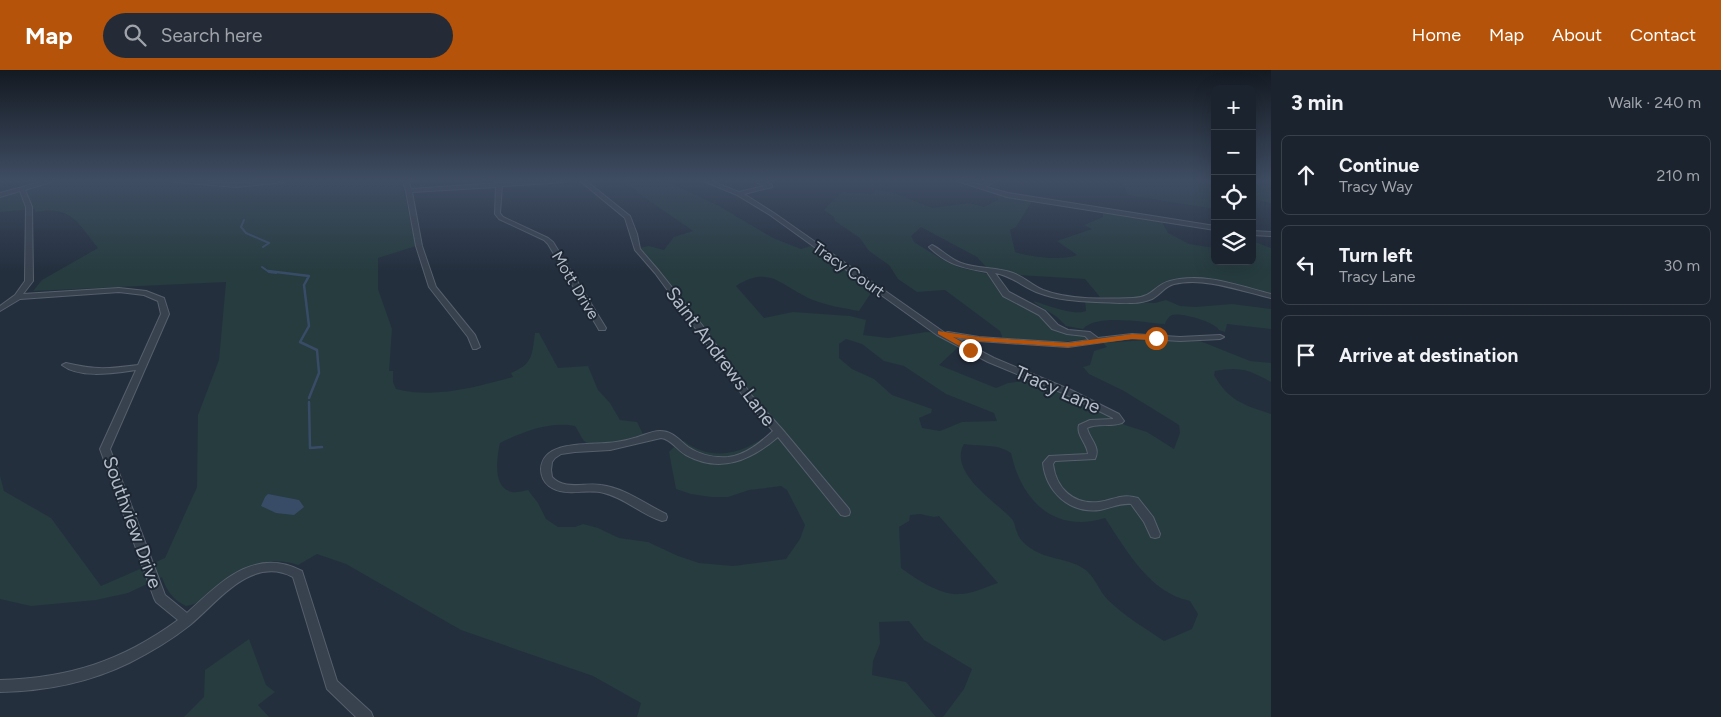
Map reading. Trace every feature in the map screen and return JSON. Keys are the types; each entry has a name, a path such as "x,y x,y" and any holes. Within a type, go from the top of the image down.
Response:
{"street":[{"path":"0,309 18,297 30,281 29,210"},
{"path":"412,210 419,246 432,287 472,337 476,347"},
{"name":"Mott Drive","path":"497,210 497,213 502,218 546,238 551,243 602,328"},
{"name":"Saint Andrews Lane","path":"620,210 628,217 637,249 700,327 749,398 779,431 845,512"},
{"name":"Tracy Court","path":"766,210 940,333"},
{"path":"1103,210 1211,227"},
{"path":"1256,233 1271,234"},
{"path":"932,247 944,259 961,266 1012,275 1033,288 1057,296 1135,300 1150,297 1161,286 1183,280 1216,283 1271,296"},
{"path":"990,271 1006,294 1042,313 1056,327 1067,332 1087,334 1096,341"},
{"name":"Southview Drive","path":"18,297 119,290 146,293 161,300 165,314 105,449 160,598 187,620"},
{"path":"940,333 979,339 1068,345 1132,336 1180,339 1220,337"},
{"name":"Tracy Lane","path":"940,333 991,360 1068,392 1116,416 1119,420 1113,423 1086,423 1082,427 1082,432 1094,452 1092,457 1052,458 1048,463 1048,476 1055,489 1069,500 1085,505 1097,506 1123,499 1134,501 1149,520 1155,534"},
{"path":"66,365 86,372 140,367"},
{"path":"662,517 607,489 562,488 552,484 547,478 545,468 549,458 557,452 567,449 601,448 630,443 650,435 660,434 670,436 691,454 704,458 732,460 757,449 779,431"},
{"path":"0,686 27,687 54,683 84,675 140,651 187,620 227,585 250,571 271,568 290,570 298,574 332,685 366,717"}],"green space":[{"path":"0,210 20,210 0,212"},
{"path":"35,210 408,210 416,246 378,258 378,289 392,329 389,371 393,371 393,382 396,389 426,393 441,392 470,388 513,377 511,373 524,366 530,358 535,333 539,333 558,368 588,366 598,390 610,403 620,420 637,422 643,434 604,444 595,444 584,441 575,426 546,426 527,431 500,443 497,471 501,485 512,492 528,490 538,503 546,519 558,527 575,527 583,524 598,528 619,538 648,542 678,556 699,563 733,566 786,559 800,539 805,525 787,490 781,486 749,490 728,497 691,494 676,489 669,452 675,446 684,441 700,450 726,453 744,448 780,430 714,342 639,248 649,246 664,250 674,237 693,231 663,210 726,210 773,238 801,249 814,245 873,290 859,311 819,302 767,277 758,277 736,286 764,318 793,312 850,316 866,320 863,335 888,338 926,332 965,335 966,340 939,365 996,388 1008,383 1032,380 1075,398 1125,425 1147,432 1174,449 1180,433 1179,425 1124,391 1089,374 1083,367 1090,365 1094,351 1107,347 1103,343 1145,340 1200,341 1250,361 1271,363 1271,382 1250,372 1238,369 1215,371 1214,375 1225,391 1238,401 1271,414 1271,717 943,717 964,689 972,669 924,640 909,621 879,622 880,644 873,661 872,675 906,682 936,717 637,717 641,703 593,676 461,630 346,564 317,554 298,565 275,561 254,565 234,575 202,600 186,606 177,601 171,594 162,577 128,593 96,600 31,606 0,599 0,476 4,491 51,518 101,586 165,558 197,487 198,415 219,360 226,282 33,291 42,280 98,248 73,218 58,211 36,212","holes":["846,339 862,344 884,361 904,366 946,394 994,413 997,421 962,422 940,431 922,428 919,418 931,413 932,409 892,395 874,379 852,369 839,358 839,344","964,444 1000,448 1011,453 1023,485 1032,498 1055,517 1070,521 1087,522 1105,518 1131,556 1151,580 1163,589 1190,601 1198,614 1192,629 1164,641 1114,606 1105,597 1088,572 1076,564 1041,554 1024,543 1018,535 1011,518 968,475 962,465 961,455","920,514 934,517 939,516 998,583 980,590 953,594 937,590 901,568 899,527 909,521 910,515"]},
{"path":"824,210 1026,210 1016,227 1010,230 1015,252 1037,257 1055,258 1077,255 1057,241 1092,229 1084,225 1103,217 1103,213 1162,222 1168,233 1189,244 1211,247 1211,265 1256,265 1256,242 1271,248 1271,294 1222,282 1184,279 1165,282 1138,298 1100,297 1085,279 1018,275 987,268 977,257 921,227 911,236 914,242 958,267 988,274 1003,294 1040,316 1055,330 1089,339 1049,343 1003,339 1000,331 945,290 917,292 898,279 889,265 869,251 860,238 835,221 834,217"},
{"path":"1085,300 1155,303 1166,300 1180,306 1195,307 1232,304 1271,309 1271,329 1227,324 1225,332 1205,321 1176,314 1169,317 1165,324 1110,320 1090,324 1083,329 1066,326 1057,317 1034,301 1060,309 1081,312 1086,311"},
{"path":"249,639 266,685 275,692 258,705 269,717 184,717 204,697 205,670"}],"water":[{"path":"268,494 299,500 304,507 294,515 276,513 261,506"}],"waterway":[{"path":"244,220 241,227 246,233 269,243 263,247"},
{"path":"262,267 269,272 276,273"},
{"path":"268,271 309,276 304,285 309,326 300,342 317,350 319,373 309,398"},
{"path":"309,402 310,448 322,447"}],"route":[{"path":"970,350 940,333 979,339 1068,345 1132,336 1156,338"}]}
